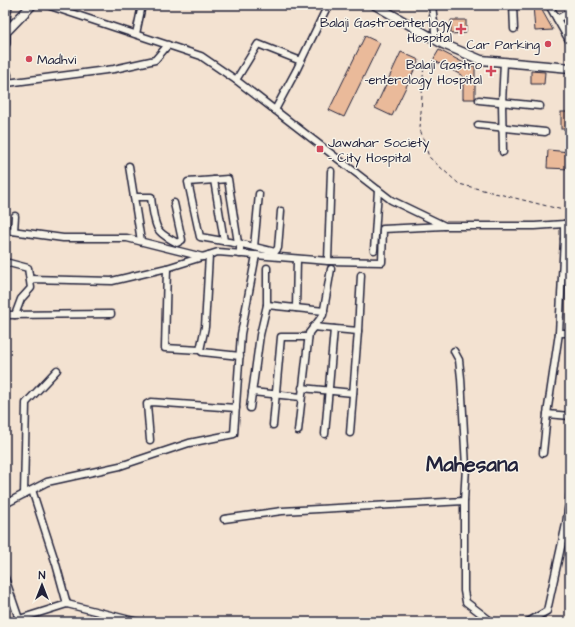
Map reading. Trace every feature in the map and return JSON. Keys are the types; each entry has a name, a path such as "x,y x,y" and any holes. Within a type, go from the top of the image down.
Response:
{"highway":[{"path":"5,18 7,5"},
{"path":"5,33 5,43"}],"main road":[{"path":"5,33 32,5"},
{"path":"375,5 436,40 482,60 570,68"}],"street":[{"path":"47,5 201,56 236,80 391,200 445,226"},
{"path":"136,34 142,5"},
{"path":"275,110 328,5"},
{"path":"432,5 436,40"},
{"path":"513,5 514,29"},
{"path":"549,5 570,42"},
{"path":"557,19 570,12"},
{"path":"236,80 258,44 301,61"},
{"path":"7,83 114,69 155,60 168,45"},
{"path":"504,62 502,103 504,152"},
{"path":"5,66 8,75 5,98"},
{"path":"479,100 540,106"},
{"path":"478,125 545,132"},
{"path":"129,166 141,241"},
{"path":"328,261 332,171"},
{"path":"240,254 240,244 238,243 228,179 188,182 200,237 240,244 275,252 278,248 281,210"},
{"path":"214,180 224,241"},
{"path":"374,250 378,190"},
{"path":"254,247 259,194"},
{"path":"134,197 151,197 152,209 158,229 164,236 177,243 182,240 174,203"},
{"path":"14,231 15,216"},
{"path":"30,279 112,281 167,268 218,252 328,261 382,262 383,229 445,226 535,226 567,223 559,333 543,453"},
{"path":"5,230 63,238 127,238 206,256"},
{"path":"5,504 47,482 120,466 189,443 234,434 241,334 256,255"},
{"path":"200,350 204,327 206,256"},
{"path":"296,308 297,259"},
{"path":"5,262 28,268 31,288 21,299 15,315"},
{"path":"167,268 165,348 200,350 202,352 240,356"},
{"path":"250,408 260,335 267,305 267,268"},
{"path":"298,431 308,337 313,327 323,315 331,270"},
{"path":"350,433 354,393 361,275"},
{"path":"267,305 324,311"},
{"path":"5,315 111,314"},
{"path":"313,327 358,331"},
{"path":"325,434 334,329"},
{"path":"559,333 570,333"},
{"path":"273,425 281,337 308,337"},
{"path":"454,351 459,360 462,386 466,467 464,501 464,591 466,602 492,622"},
{"path":"24,494 26,403 57,370"},
{"path":"302,388 354,393"},
{"path":"252,392 302,397"},
{"path":"150,440 146,404 151,402 236,408"},
{"path":"547,414 570,416"},
{"path":"32,490 56,564 67,604"},
{"path":"528,622 547,611 566,524 570,495"},
{"path":"224,519 282,511 464,501"},
{"path":"5,578 19,619"},
{"path":"10,622 67,604 138,622"}],"path":[{"path":"424,61 420,129 429,157 459,184 563,210"}],"building":[{"path":"533,5 539,5 553,30 535,31"},
{"path":"451,20 466,20 466,33 451,34"},
{"path":"365,36 380,43 344,117 329,110"},
{"path":"439,50 464,63 462,66 475,66 475,99 463,99 463,76 433,60"},
{"path":"401,52 419,60 392,116 375,108"},
{"path":"531,71 545,72 544,84 531,84"},
{"path":"561,112 570,112 570,129 561,129"},
{"path":"548,150 570,152 570,169 547,168"}],"place":[{"name":"Balaji Gastroenterlogy Hospital","path":"461,29"},
{"name":"Car Parking","path":"548,44"},
{"name":"Madhvi","path":"29,59"},
{"name":"Balaji Gastro -enterology Hospital","path":"491,71"},
{"name":"Jawahar Society - City Hospital","path":"320,149"}],"district":[{"name":"Mahesana","path":"472,464"}]}
